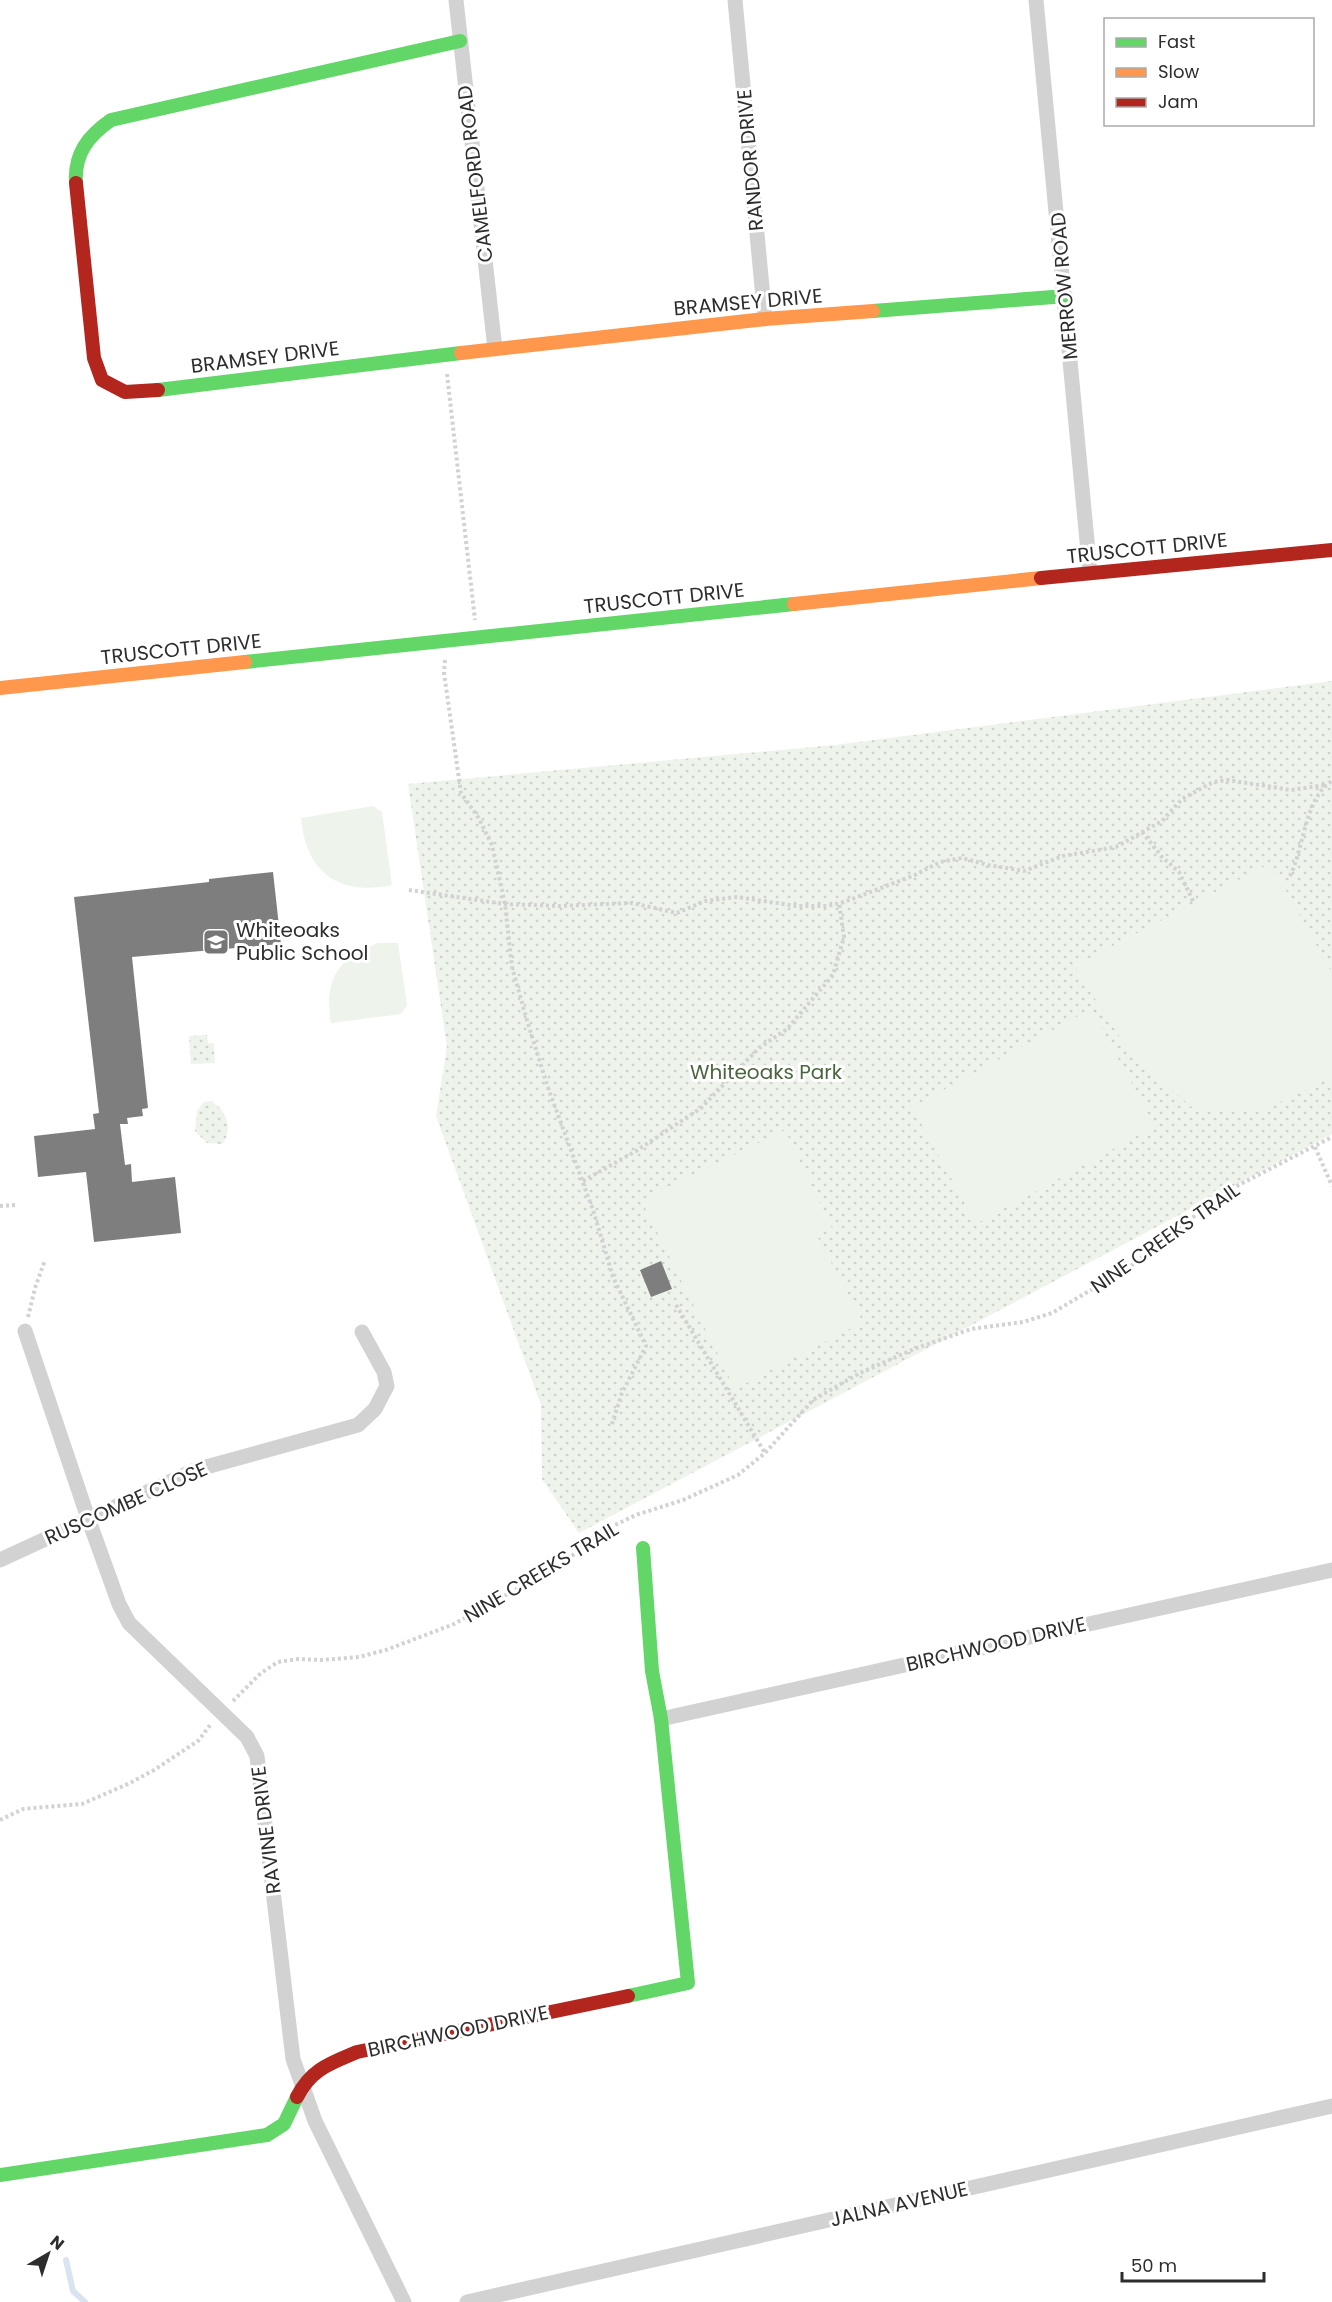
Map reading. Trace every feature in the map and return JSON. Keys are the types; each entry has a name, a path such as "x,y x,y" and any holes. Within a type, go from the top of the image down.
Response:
{"street":[{"name":"CAMELFORD ROAD","path":"456,0 495,349"},
{"name":"RANDOR DRIVE","path":"735,0 765,319"},
{"name":"MERROW ROAD","path":"1036,0 1066,296 1090,573"},
{"name":"BRAMSEY DRIVE","path":"460,41 111,120 94,132 83,145 75,168 94,358 102,380 125,392 139,393 495,349 765,319 1066,296"},
{"name":"TRUSCOTT DRIVE","path":"0,688 1090,573 1332,550"},
{"name":"RAVINE DRIVE","path":"25,1331 88,1518 129,1623 247,1737 257,1756 293,2059 302,2087 329,2151 404,2302"},
{"name":"RUSCOMBE CLOSE","path":"0,1560 195,1470 358,1425 375,1409 387,1386 384,1372 362,1332"},
{"name":"BIRCHWOOD DRIVE","path":"0,2175 267,2135 284,2124 302,2087 322,2066 357,2052 688,1983 661,1719 652,1671 643,1548"},
{"name":"BIRCHWOOD DRIVE","path":"661,1719 1332,1570"},
{"name":"JALNA AVENUE","path":"467,2302 1332,2106"}],"path":[{"path":"445,355 476,625 445,657 444,673 461,793 492,845 505,904 512,967 523,1007 547,1085 583,1181 613,1277 646,1346 622,1394 611,1427"},
{"path":"409,890 505,904 559,906 632,903 677,913 705,901 737,897 796,906 827,906 915,875 940,862 962,858 1024,871 1063,856 1116,847 1162,821 1182,799 1213,782 1228,780 1291,790 1326,785"},
{"path":"1290,876 1297,862 1315,798 1332,781"},
{"path":"1142,832 1162,857 1179,872 1194,903"},
{"path":"583,1181 636,1151 701,1108 759,1048 787,1029 833,975 844,937 839,903"},
{"name":"NINE CREEKS TRAIL","path":"0,1820 23,1809 82,1803 130,1783 154,1770 198,1741 221,1713 261,1673 278,1662 359,1657 386,1650 454,1624 556,1567 580,1550 598,1533 636,1515 683,1500 738,1475 765,1453 813,1400 860,1372 914,1349 971,1329 1023,1322 1052,1313 1128,1268 1225,1192 1332,1137"},
{"path":"1315,1147 1332,1186"},
{"path":"0,1206 15,1205"},
{"path":"25,1331 35,1288 45,1260"},
{"path":"676,1305 765,1453"}],"green space":[{"name":"Whiteoaks Park","path":"1332,681 1332,1134 579,1533 542,1479 541,1405 436,1116 447,1047 408,784 835,745"},
{"path":"373,806 382,812 392,885 373,888 341,883 328,876 310,853 304,837 301,818"},
{"path":"1265,866 1277,874 1332,973 1332,1077 1263,1110 1195,1110 1130,1053 1074,966"},
{"path":"378,943 398,943 407,1005 401,1014 331,1023 330,994 336,972 352,956"},
{"path":"1091,1009 1155,1126 976,1224 912,1107"},
{"path":"207,1035 208,1043 214,1043 215,1063 191,1064 189,1036"},
{"path":"211,1101 225,1115 227,1121 228,1132 222,1144 207,1143 195,1131 197,1111 204,1102"},
{"path":"785,1130 832,1228 817,1236 863,1322 735,1389 641,1200"}],"building":[{"path":"273,872 281,944 132,957 148,1108 142,1109 143,1116 127,1118 128,1124 120,1124 125,1165 131,1164 132,1182 175,1177 181,1233 94,1242 86,1172 38,1177 34,1136 95,1129 93,1114 99,1113 74,897 209,882 209,879"},
{"path":"661,1261 672,1289 651,1297 640,1270"}],"waterway":[{"path":"66,2260 73,2291 85,2302"}],"traffic: fast":[{"path":"76,183 77,163 84,147 89,139 111,120 460,41"},
{"path":"873,311 1066,296"},
{"path":"158,390 461,353"},
{"path":"245,662 794,604"},
{"path":"628,1996 688,1983 661,1719 652,1671 643,1548"},
{"path":"0,2175 267,2135 284,2124 297,2097"}],"traffic: slow":[{"path":"461,353 765,319 873,311"},
{"path":"794,604 1041,578"},
{"path":"0,688 245,662"}],"traffic: jam":[{"path":"76,183 94,358 102,380 125,392 158,390"},
{"path":"1041,578 1332,550"},
{"path":"297,2097 315,2073 357,2052 628,1996"}],"place":[{"name":"Whiteoaks Public School","path":"216,942"}]}
